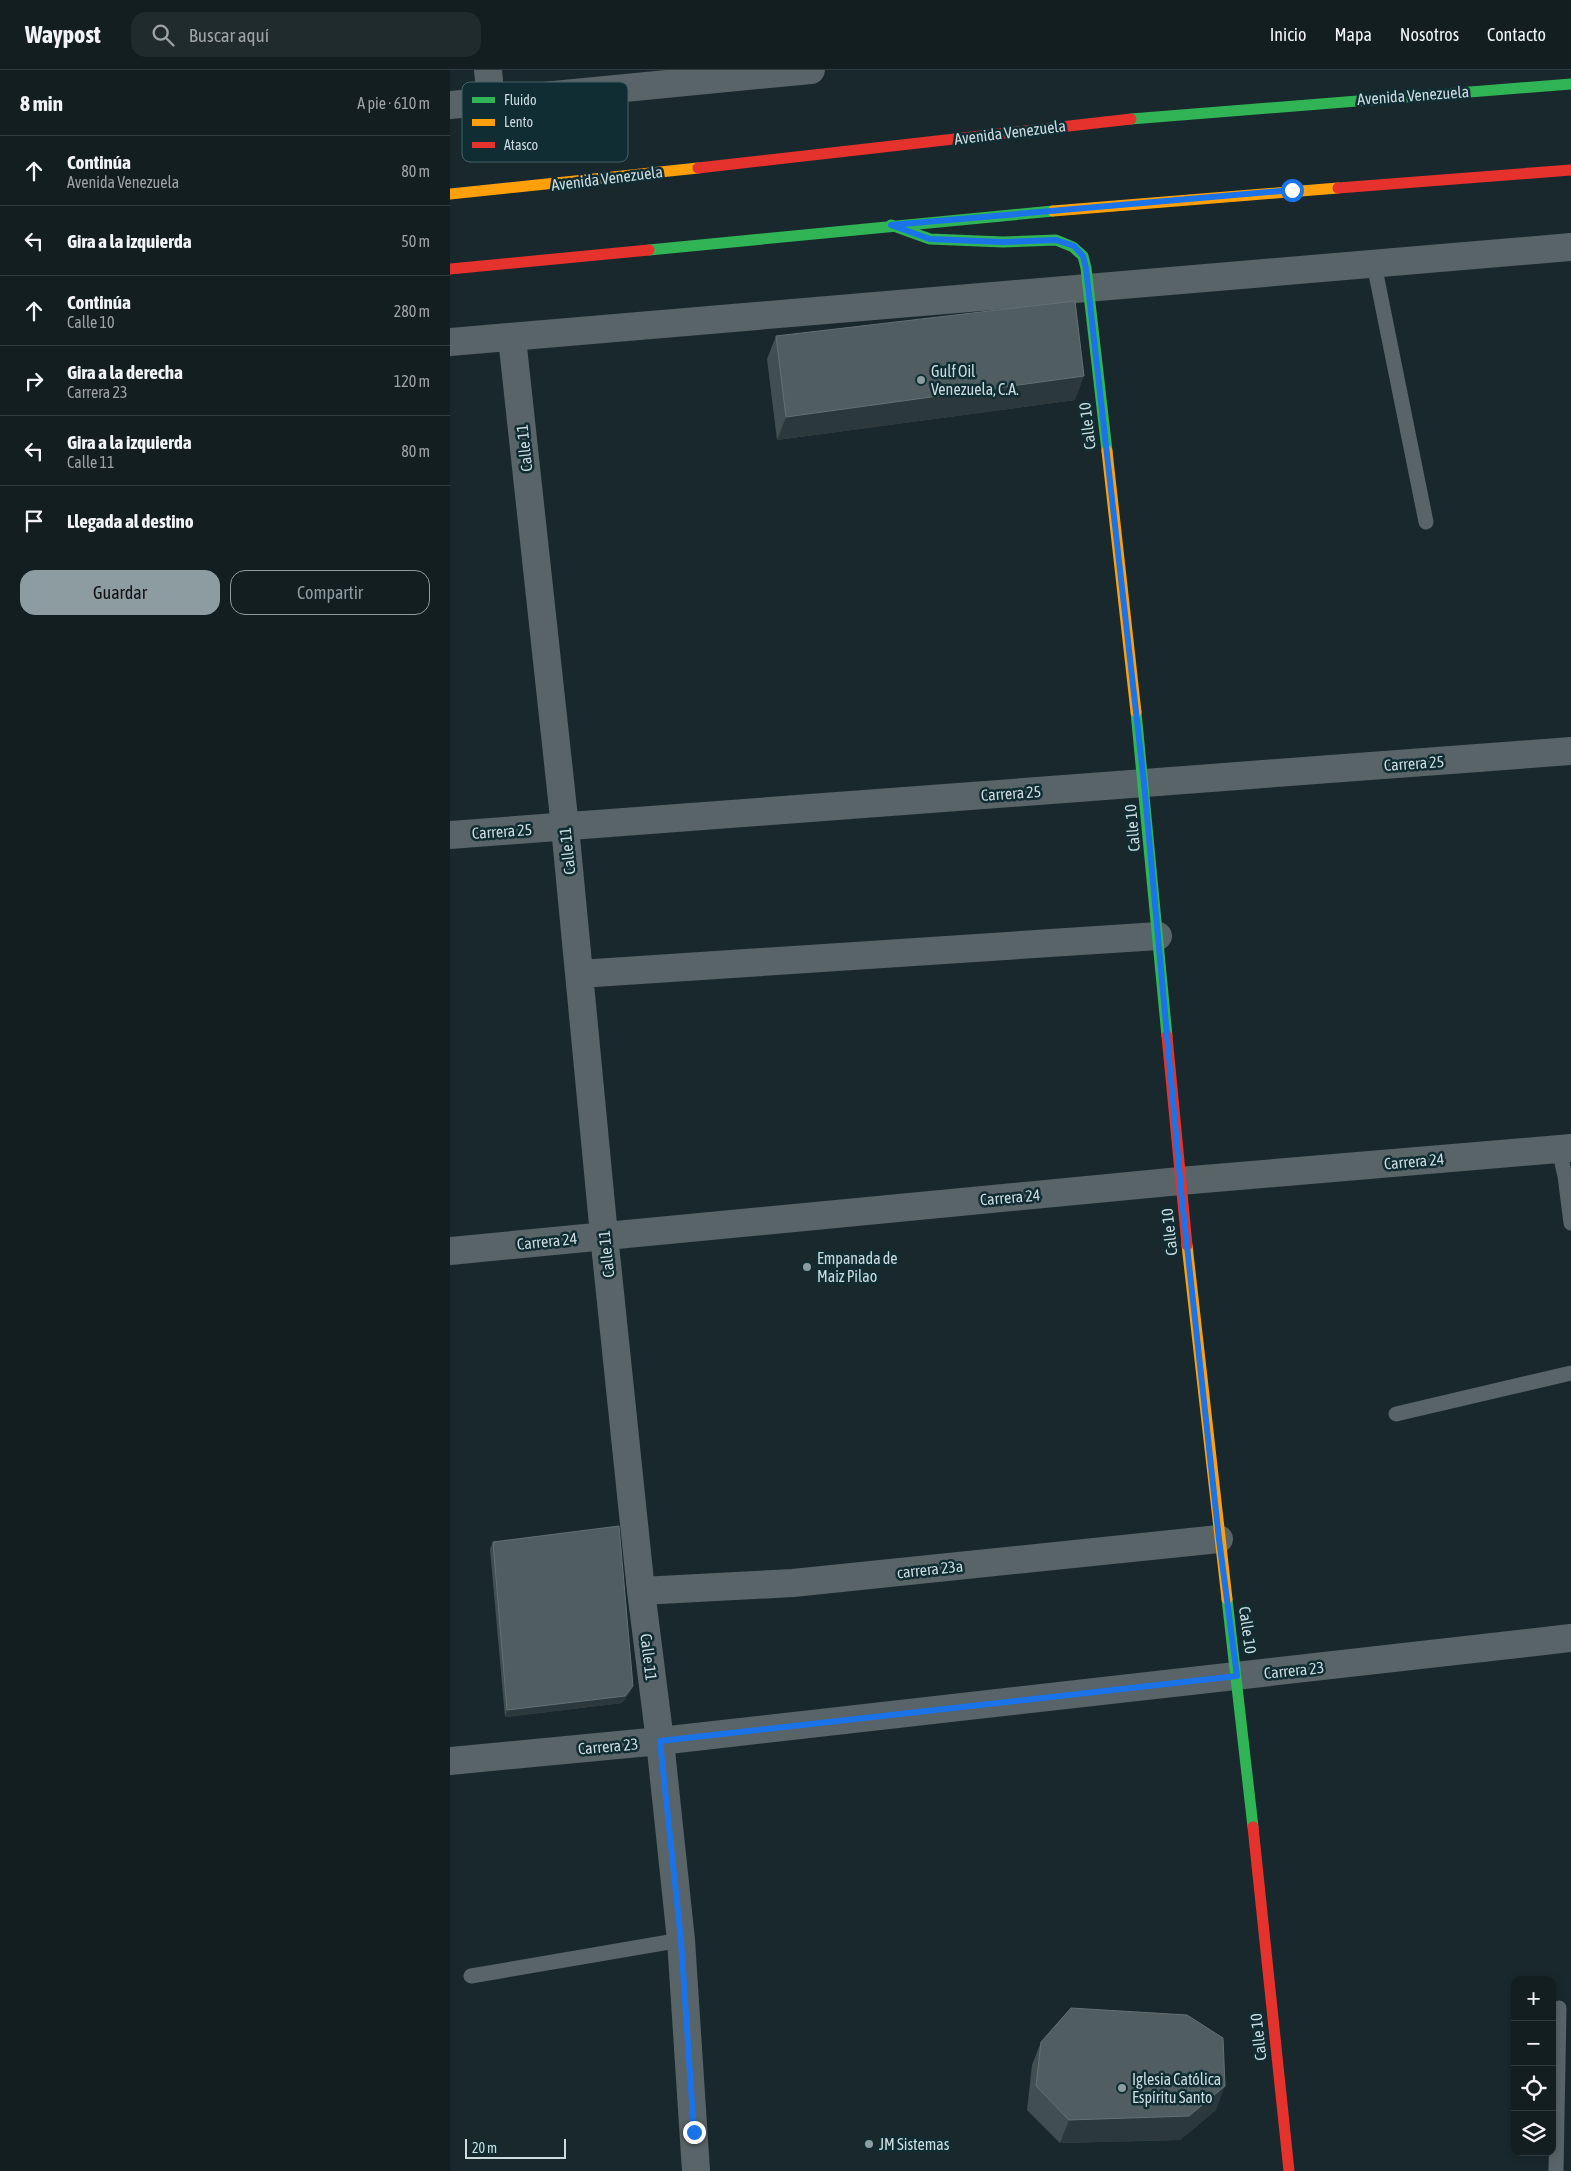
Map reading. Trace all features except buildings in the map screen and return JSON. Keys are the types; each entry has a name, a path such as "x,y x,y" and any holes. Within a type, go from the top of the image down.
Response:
{"street":[{"path":"628,88 811,70"},
{"name":"Avenida Venezuela","path":"450,194 547,185 1086,123 1382,97 1571,84"},
{"path":"450,269 891,225 1292,190 1571,170"},
{"name":"Calle 10","path":"891,225 930,239 1003,242 1056,240 1074,246 1083,256 1144,783 1180,1181 1219,1539 1237,1676 1289,2171"},
{"path":"450,342 1571,247"},
{"name":"Calle 11","path":"512,338 565,827 604,1236 641,1591 660,1741 681,1940 696,2171"},
{"name":"Carrera 25","path":"450,835 1571,751"},
{"path":"579,974 1158,936"},
{"name":"Carrera 24","path":"450,1251 1180,1181 1565,1149"},
{"name":"carrera 23a","path":"641,1591 794,1583 1219,1539"},
{"name":"Carrera 23","path":"450,1761 660,1741 1571,1638"}],"lane":[{"path":"1374,264 1426,522"},
{"path":"1565,1149 1565,1176 1571,1223"},
{"path":"1396,1414 1571,1373"},
{"path":"471,1976 681,1940"},
{"path":"1556,2171 1559,2008"}],"traffic: fast":[{"path":"1131,119 1571,84"},
{"path":"649,250 1053,211"},
{"path":"891,225 930,239 1003,242 1056,240 1073,247 1083,256 1086,268 1107,451"},
{"path":"1136,712 1167,1036"},
{"path":"1227,1599 1253,1827"}],"traffic: slow":[{"path":"450,194 698,168"},
{"path":"1053,211 1338,188"},
{"path":"1107,451 1136,712"},
{"path":"1187,1245 1227,1599"}],"traffic: jam":[{"path":"698,168 1131,119"},
{"path":"1338,188 1571,170"},
{"path":"450,269 649,250"},
{"path":"1167,1036 1187,1245"},
{"path":"1253,1827 1289,2171"}],"place":[{"name":"Gulf Oil Venezuela, C.A.","path":"921,380"},
{"name":"Empanada de Maiz Pilao","path":"807,1267"},
{"name":"Iglesia Católica Espíritu Santo","path":"1122,2088"},
{"name":"JM Sistemas","path":"869,2144"}],"route":[{"path":"694,2132 681,1940 660,1741 1237,1676 1219,1539 1182,1200 1144,783 1086,268 1083,256 1074,246 1056,240 1003,242 930,239 891,225 1292,190"}]}
